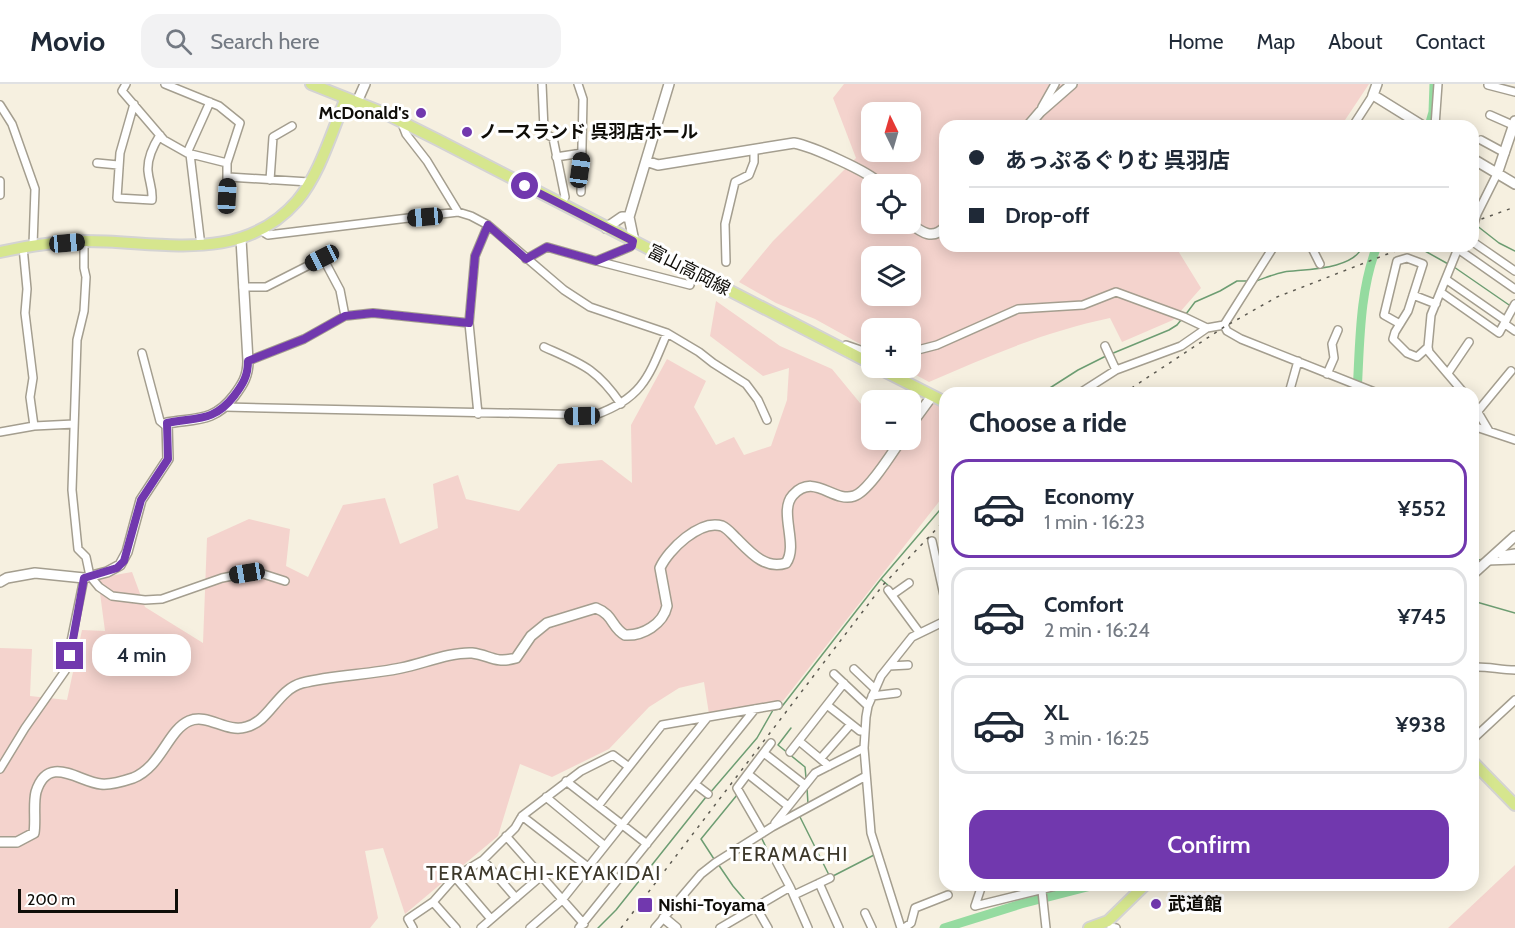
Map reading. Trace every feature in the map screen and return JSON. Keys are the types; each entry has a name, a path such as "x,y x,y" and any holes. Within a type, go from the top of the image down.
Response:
{"main road":[{"name":"富山高岡線","path":"311,84 401,121 861,358"},
{"path":"0,252 28,246 84,241 201,246 223,244 241,239 280,217 296,201 309,182 346,98"},
{"path":"897,378 939,399"},
{"path":"1479,768 1515,805"},
{"path":"1089,928 1112,926 1140,891"}],"street":[{"path":"126,84 122,91 164,140 189,154 227,163"},
{"path":"165,84 219,106 240,123 227,163 227,196"},
{"path":"542,84 544,129 546,134 553,138 565,197 561,204"},
{"path":"578,84 582,99 581,192"},
{"path":"596,261 630,248 633,241 629,217 669,84"},
{"path":"1040,112 1055,84"},
{"path":"1033,120 1072,84"},
{"path":"1357,120 1373,95 1377,84"},
{"path":"1435,120 1438,84"},
{"path":"357,102 362,85"},
{"path":"1488,85 1515,92"},
{"path":"1373,95 1414,120"},
{"path":"201,246 189,154 210,102"},
{"path":"134,104 125,130 118,165 117,198 152,200 153,188 147,169 149,158 160,135"},
{"path":"0,105 12,124 35,189 28,246 26,313 33,378 30,397 34,426"},
{"path":"1479,210 1497,174 1515,124 1490,115"},
{"path":"401,121 406,134 427,161 458,212"},
{"path":"270,180 273,137 292,126"},
{"path":"1481,140 1505,153"},
{"path":"646,161 658,165 784,144 805,145 866,174"},
{"path":"726,262 725,224 735,182 749,175 754,162 754,149"},
{"path":"556,157 582,153"},
{"path":"97,163 118,165"},
{"path":"1479,163 1515,184"},
{"path":"228,177 309,182"},
{"path":"0,181 0,195"},
{"path":"260,230 268,235 458,212 471,216 488,225 564,290 590,307 667,333 746,384 758,400 767,420"},
{"path":"606,228 622,217 629,217"},
{"path":"478,414 469,323 475,256 488,225"},
{"path":"921,231 934,235 939,231"},
{"path":"166,426 167,423 205,418 215,414 225,407 245,381 248,361 241,239"},
{"path":"0,769 25,728 65,671 87,577 86,557 78,549 72,490 77,340 84,311 86,278 84,241"},
{"path":"1479,246 1515,272"},
{"path":"526,259 547,247 690,285"},
{"path":"1089,387 1116,370 1181,346 1207,328 1224,325 1270,252"},
{"path":"1314,252 1320,264"},
{"path":"1457,252 1431,315 1428,347 1429,352 1459,387"},
{"path":"1464,252 1515,289"},
{"path":"243,287 266,287 322,258 340,290 345,316"},
{"path":"1400,324 1384,315 1396,261 1407,258 1423,264 1408,311 1393,339 1407,353 1417,357 1428,347"},
{"path":"1447,280 1515,331"},
{"path":"921,349 937,345 1018,309 1083,305 1116,292 1207,328"},
{"path":"1442,293 1499,333 1514,307"},
{"path":"1413,295 1436,304"},
{"path":"248,361 304,339 345,316 373,313 469,323"},
{"path":"1224,325 1227,331 1241,339 1357,387"},
{"path":"1327,374 1334,358 1332,344 1338,330"},
{"path":"225,407 596,416 621,404 644,384 667,333"},
{"path":"1448,373 1469,342"},
{"path":"843,349 846,345 861,350"},
{"path":"1105,346 1116,370"},
{"path":"544,347 586,366 607,384 621,404"},
{"path":"0,582 7,578 35,573 87,577 117,568 124,561 141,500 168,459 166,426 160,421 142,353"},
{"path":"1291,387 1298,362"},
{"path":"1479,410 1511,371"},
{"path":"921,411 932,396"},
{"path":"1479,413 1489,431"},
{"path":"0,432 34,426 74,424"},
{"path":"1479,428 1515,440"},
{"path":"0,842 17,842 34,833 36,794 45,778 51,774 68,772 102,784 134,777 157,759 180,727 187,722 199,719 231,728 244,728 260,719 293,686 302,683 400,669 445,657 472,653 497,661 516,658 531,636 547,623 596,608 610,615 620,632 625,635 642,633 653,627 666,611 668,606 660,568 674,547 687,536 715,525 723,526 765,563 786,563 791,550 788,508 793,494 801,489 816,487 849,497 855,496 876,475 894,450"},
{"path":"1479,569 1515,536"},
{"path":"932,541 939,573"},
{"path":"1492,557 1515,553"},
{"path":"1492,557 1515,560"},
{"path":"87,577 111,596 145,600 162,599 222,578 247,573 260,573 285,581"},
{"path":"909,583 892,593 919,633"},
{"path":"939,624 912,637 889,666 868,706 864,747 871,833 903,928 911,923 915,908 948,895"},
{"path":"889,666 908,665"},
{"path":"1479,666 1496,670 1515,670"},
{"path":"854,669 873,693"},
{"path":"834,674 868,706"},
{"path":"790,752 844,683"},
{"path":"873,693 897,693"},
{"path":"1479,733 1515,700"},
{"path":"598,806 662,725 778,705"},
{"path":"827,705 860,731 866,731"},
{"path":"506,836 581,926 755,709"},
{"path":"530,928 561,900 707,717"},
{"path":"821,758 851,724"},
{"path":"798,741 830,766"},
{"path":"763,833 737,788 771,742"},
{"path":"772,827 815,773 864,747"},
{"path":"764,753 805,785"},
{"path":"413,928 408,919 433,902 455,878 483,860 515,828 522,816 566,781 613,755 629,767"},
{"path":"748,774 788,807"},
{"path":"655,928 701,874 715,863 772,827 866,776"},
{"path":"566,781 647,844"},
{"path":"695,784 708,794"},
{"path":"546,797 604,846"},
{"path":"522,816 588,867"},
{"path":"773,855 808,928"},
{"path":"483,860 516,898"},
{"path":"481,928 540,877"},
{"path":"455,878 491,919"},
{"path":"794,895 830,878"},
{"path":"819,883 839,928"},
{"path":"725,927 790,887"},
{"path":"980,891 975,906 1018,891"},
{"path":"1033,891 1043,896"},
{"path":"1043,896 1051,891"},
{"path":"1043,896 1046,928"},
{"path":"433,902 456,928"},
{"path":"756,907 768,928"},
{"path":"861,928 871,926 865,913"},
{"path":"664,918 676,928"}],"shaded area":[{"path":"844,84 1369,84 1345,120 939,120 939,252 1179,252 1201,288 1173,320 1122,342 1110,318 1041,337 929,382 921,378 921,318 861,318 861,344 815,319 776,303 739,282 773,241 856,158 833,98"},
{"path":"716,301 780,346 832,369 861,404 861,450 888,450 869,481 846,497 870,482 894,450 921,450 921,412 932,396 939,399 939,502 783,701 709,714 704,682 679,688 649,707 609,749 552,777 520,764 498,836 405,914 383,848 365,851 378,918 370,928 0,928 0,648 32,649 30,696 67,700 82,630 105,631 98,578 132,572 145,607 203,643 207,538 249,519 290,529 286,566 308,577 343,505 385,498 400,544 438,528 433,484 458,475 466,499 519,511 558,464 602,460 632,483 631,425 667,359 706,381 694,407 716,445 734,437 744,455 771,446 787,400 789,368 763,376 710,336"},
{"path":"1515,865 1515,928 1448,928"}],"waterway":[{"path":"1431,120 1434,84"},
{"path":"1479,227 1499,243 1515,251"},
{"path":"1256,281 1284,272 1339,264 1350,260 1359,252"},
{"path":"1357,387 1364,300 1375,252"},
{"path":"1427,252 1450,265"},
{"path":"1454,267 1512,307"},
{"path":"1186,314 1195,302 1237,281 1248,281"},
{"path":"1111,354 1169,330 1181,320"},
{"path":"1051,387 1106,356"},
{"path":"709,794 757,738 773,710 780,709 881,579 939,511"},
{"path":"1479,560 1484,559"},
{"path":"882,580 890,587"},
{"path":"1479,603 1515,613"},
{"path":"791,728 778,745 805,767 806,778"},
{"path":"807,788 808,804"},
{"path":"714,859 701,839 737,795"},
{"path":"598,928 616,910 706,797"},
{"path":"800,817 829,875"},
{"path":"761,837 781,878"},
{"path":"833,876 874,855"},
{"path":"718,864 750,906"},
{"path":"944,928 1072,891"}],"railway":[{"path":"1479,220 1515,207"},
{"path":"1133,387 1224,327 1277,297 1393,252"},
{"path":"621,928 883,585 939,526"}],"place":[{"name":"McDonald's","path":"421,113"},
{"name":"ノースランド 呉羽店ホール","path":"467,132"},
{"name":"武道館","path":"1156,904"},
{"name":"Nishi-Toyama","path":"645,905"}],"district":[{"name":"TERAMACHI","path":"789,854"},
{"name":"TERAMACHI-KEYAKIDAI","path":"544,873"}],"route":[{"path":"70,656 84,578 108,572 117,568 124,561 144,493 168,459 167,423 205,418 225,407 245,381 248,361 304,339 345,316 373,313 469,323 475,256 488,225 526,259 547,247 596,261 632,246 633,241 525,186"}]}
